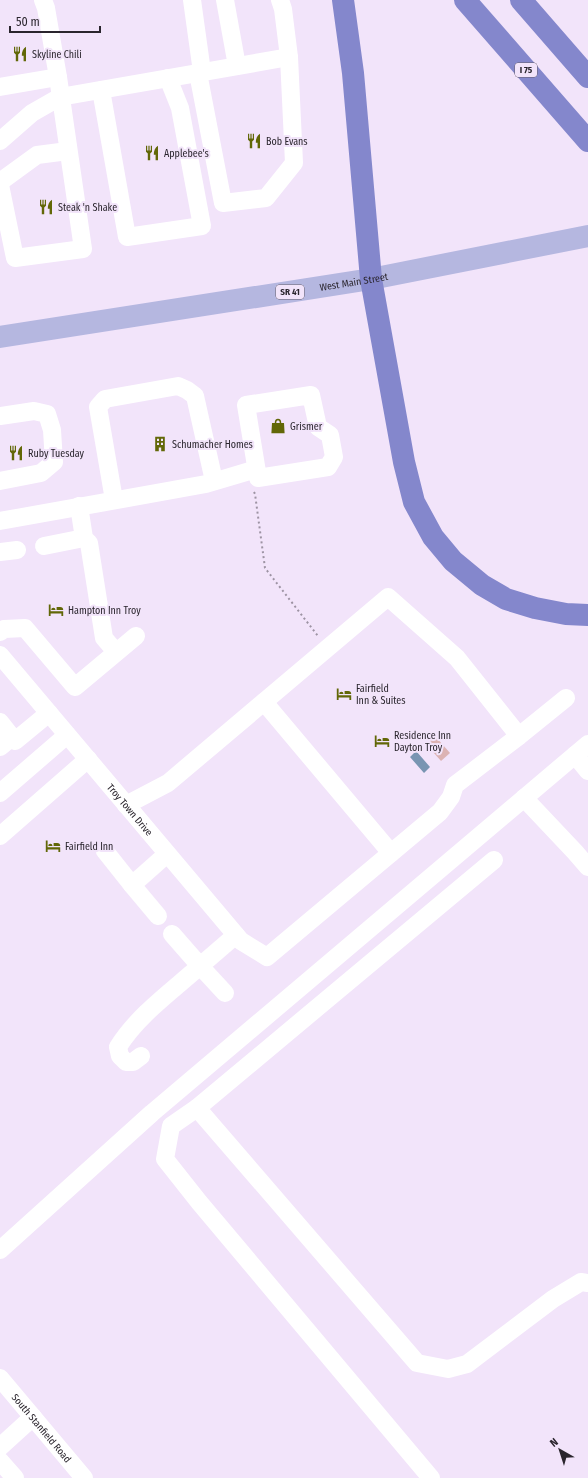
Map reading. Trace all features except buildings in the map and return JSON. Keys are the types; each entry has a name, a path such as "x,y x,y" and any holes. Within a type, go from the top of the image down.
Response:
{"highway":[{"path":"343,0 354,73 371,279 405,469 414,502 433,537 453,561 482,585 506,599 535,608 566,614 588,615"},
{"name":"I 75","path":"465,0 588,141"},
{"path":"521,0 588,76"}],"main road":[{"name":"West Main Street","path":"0,337 371,279 583,237"}],"street":[{"path":"43,0 46,8 58,77 83,248 15,258 0,184 37,155 68,151"},
{"path":"192,0 200,72 223,203 266,198 294,163 288,57 283,9 280,0"},
{"path":"225,0 237,66"},
{"path":"0,141 32,113 60,97 288,57"},
{"path":"0,87 58,77"},
{"path":"101,90 127,236 202,226 180,108 168,78"},
{"path":"114,500 98,407 105,399 178,386 196,396 214,481"},
{"path":"311,395 318,427 330,435 334,457 328,467 258,478 256,469 246,405 311,395"},
{"path":"0,416 34,411 47,414 52,430 54,462 41,473 0,480"},
{"path":"0,521 214,481 256,469"},
{"path":"80,506 84,538 90,543 104,638 116,652"},
{"path":"44,546 84,538"},
{"path":"126,805 168,783 388,597 457,658 519,736"},
{"path":"0,632 4,629 25,628 75,686 136,636"},
{"name":"Troy Town Drive","path":"0,655 241,941 267,957 391,853"},
{"path":"264,702 391,853 440,812 451,797 455,785 566,698"},
{"path":"0,722 6,742 15,741 49,713"},
{"path":"0,793 67,735"},
{"path":"0,1250 152,1114 581,750 588,771"},
{"path":"0,836 88,759"},
{"path":"524,798 588,867"},
{"path":"105,852 158,916"},
{"path":"132,885 167,854"},
{"path":"432,1478 204,1208 165,1159 171,1126 197,1108 494,860"},
{"path":"172,934 225,993"},
{"path":"141,1056 133,1062 126,1062 120,1056 118,1048 125,1036 136,1023 236,935"},
{"path":"197,1108 417,1363 448,1369 467,1364 553,1299 581,1282 588,1283"},
{"name":"South Stanfield Road","path":"0,1378 84,1478"},
{"path":"0,1446 33,1417"},
{"path":"0,1461 15,1478"}],"path":[{"path":"251,488 255,494 266,568 327,648"}],"shaded area":[{"path":"435,736 450,753 441,761 426,744"}],"water":[{"path":"417,750 417,752 430,767 424,773 410,757"}],"place":[{"name":"Skyline Chili","path":"20,54"},
{"name":"Bob Evans","path":"254,141"},
{"name":"Applebee's","path":"152,153"},
{"name":"Steak 'n Shake","path":"46,207"},
{"name":"Grismer","path":"278,426"},
{"name":"Schumacher Homes","path":"160,444"},
{"name":"Ruby Tuesday","path":"16,453"},
{"name":"Hampton Inn Troy","path":"56,610"},
{"name":"Fairfield Inn & Suites","path":"344,694"},
{"name":"Residence Inn Dayton Troy","path":"382,741"},
{"name":"Fairfield Inn","path":"53,846"}]}
